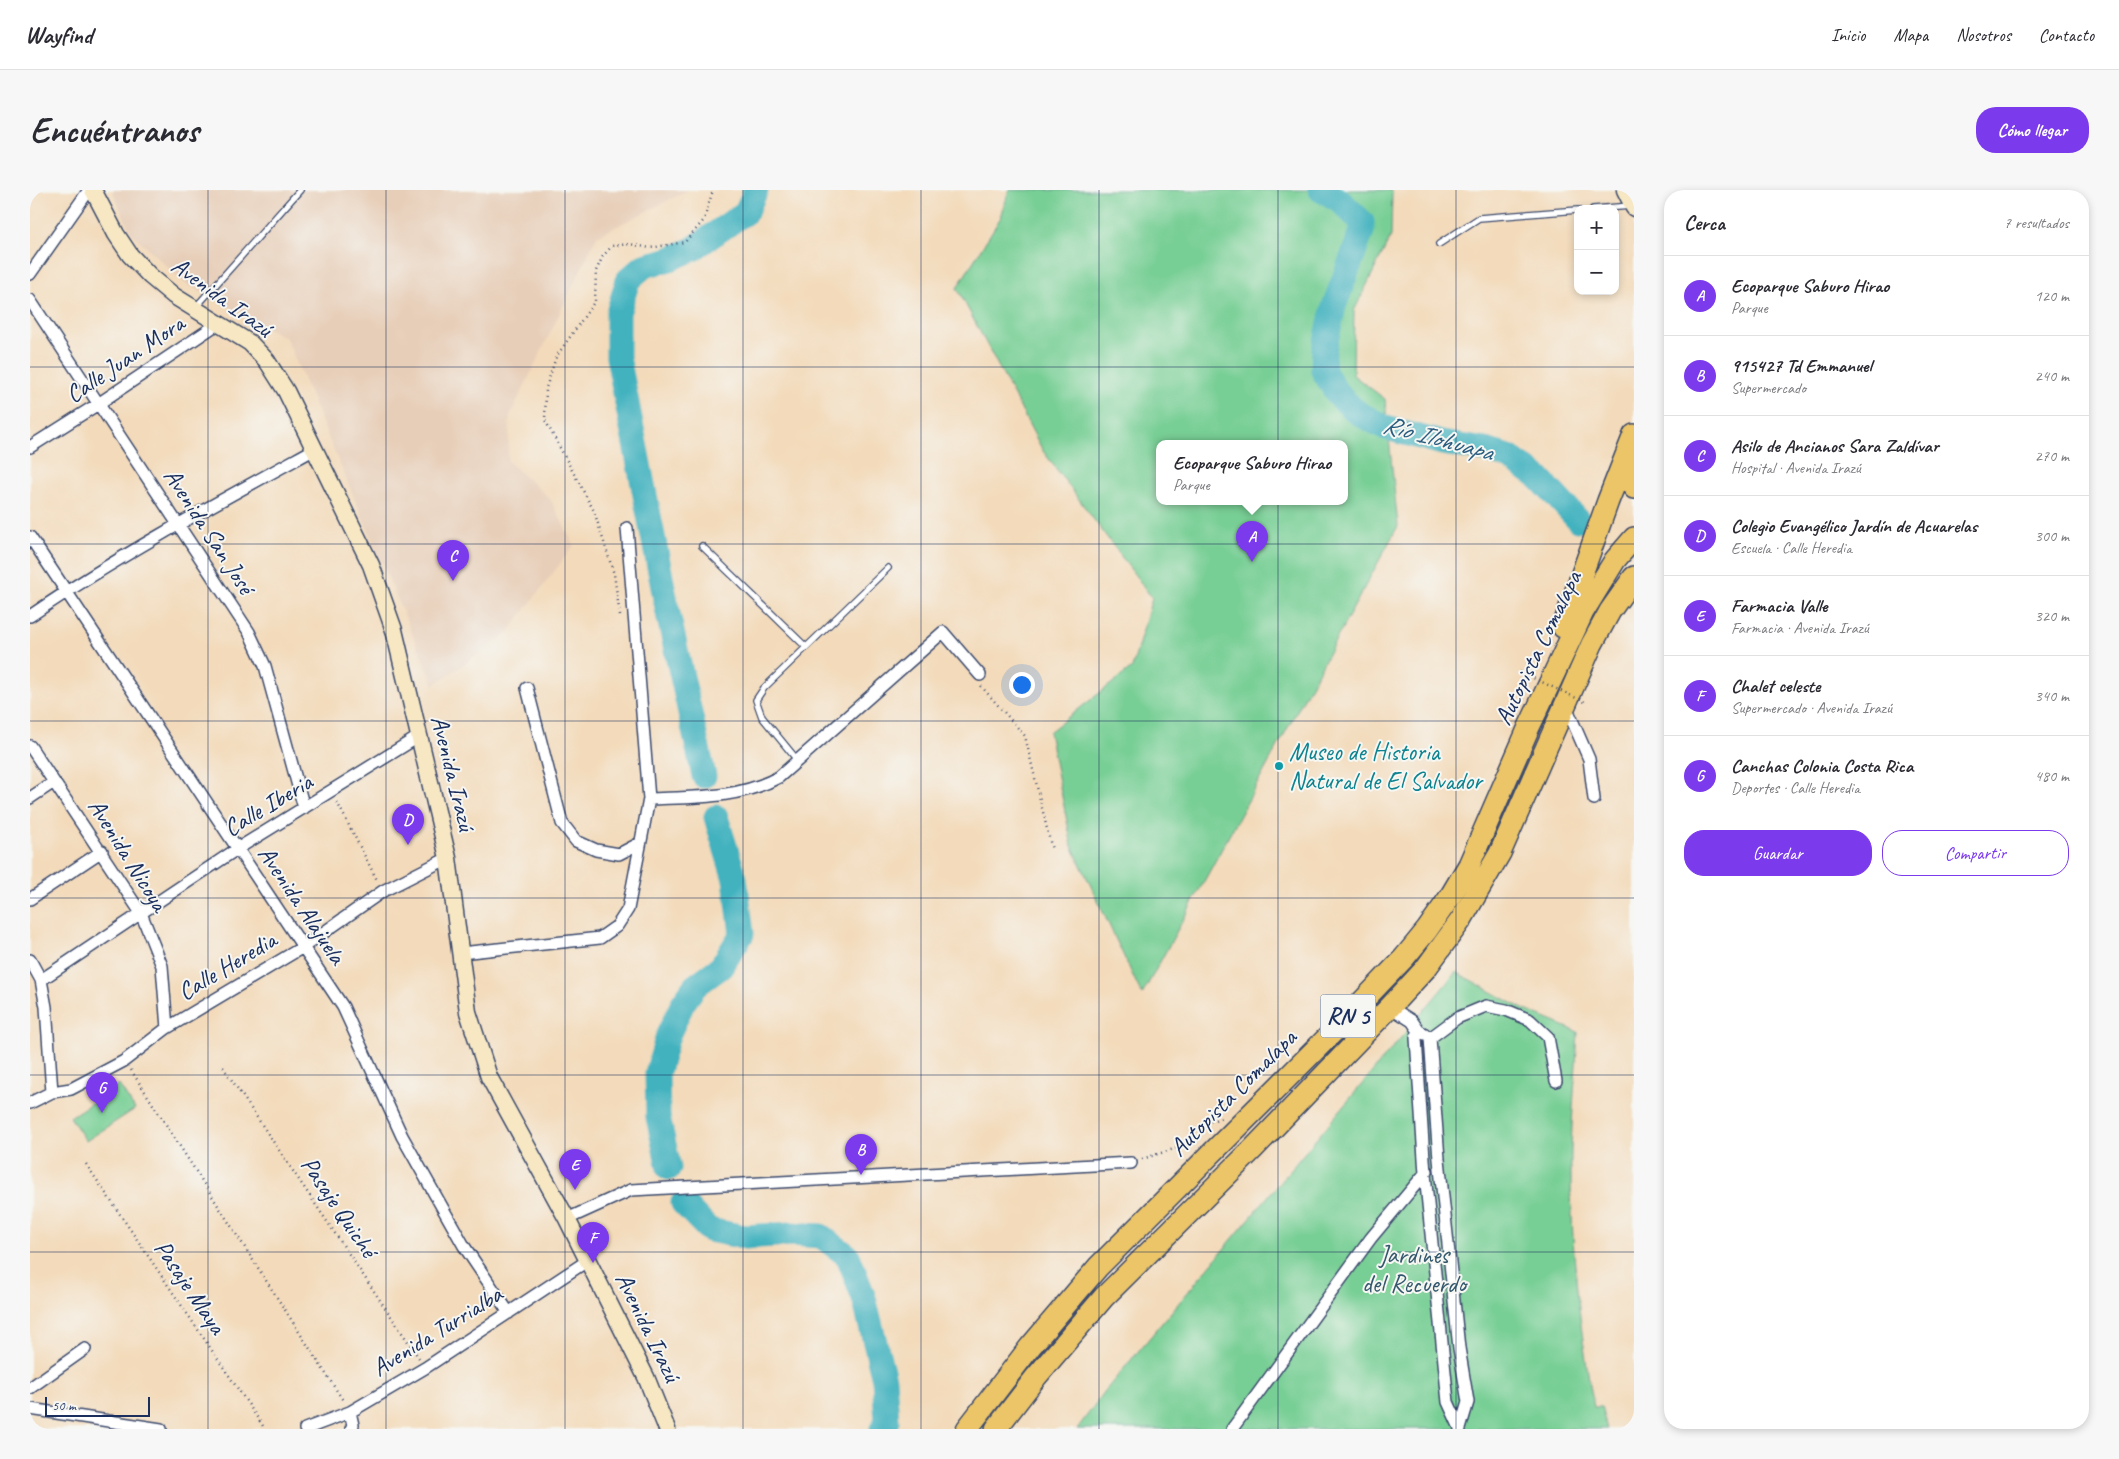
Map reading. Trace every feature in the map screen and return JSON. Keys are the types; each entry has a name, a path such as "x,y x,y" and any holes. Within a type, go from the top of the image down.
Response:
{"highway":[{"path":"1529,726 1604,510 1634,435"},
{"path":"1634,455 1628,475 1634,488"},
{"name":"Autopista Comalapa","path":"967,1429 1030,1347 1098,1267 1337,1028 1416,944 1450,897 1469,865 1529,726 1582,612 1610,568 1634,538"},
{"name":"Autopista Comalapa","path":"996,1429 1047,1364 1104,1297 1252,1149 1426,968 1461,920 1500,853 1575,703 1601,626 1634,577"}],"street":[{"path":"30,274 89,190"},
{"name":"Avenida Irazú","path":"93,190 116,234 130,255 150,276 174,296 220,323 250,344 267,361 286,391 371,565 394,630 448,858 468,1012 489,1077 568,1219 587,1261 646,1377 667,1429"},
{"path":"1625,190 1633,206"},
{"name":"Avenida San José","path":"30,300 249,632 265,666 304,808"},
{"name":"Calle Juan Mora","path":"30,447 220,323"},
{"path":"30,616 66,591 178,524 315,450"},
{"path":"461,953 600,938 617,926 628,909 648,799 627,528"},
{"name":"Avenida Alajuela","path":"30,537 343,1007 406,1144 464,1246 508,1313"},
{"path":"648,799 738,793 761,787 779,778 943,632 980,675"},
{"path":"528,688 562,822 576,841 596,850 620,854 640,843"},
{"path":"1575,703 1589,759 1594,799"},
{"name":"Calle Iberia","path":"41,980 237,849 332,792 418,737"},
{"name":"Avenida Nicoya","path":"30,746 141,912 162,966 167,1028"},
{"path":"30,798 54,782"},
{"path":"30,899 102,851"},
{"name":"Calle Heredia","path":"30,1103 52,1092 72,1088 124,1061 167,1028 303,947 383,891 448,858"},
{"path":"30,960 41,980 46,1007 52,1092"},
{"path":"1430,1038 1457,1018 1486,1006 1506,1010 1530,1020 1548,1037 1556,1081"},
{"path":"1390,1007 1412,1021 1418,1031 1430,1038"},
{"path":"1418,1031 1416,1038 1424,1174 1448,1402 1460,1429"},
{"path":"1430,1038 1459,1348 1468,1402 1460,1429"},
{"path":"1232,1429 1371,1238 1424,1174 1440,1159"},
{"path":"568,1219 631,1190 1131,1163"},
{"name":"Avenida Turrialba","path":"305,1429 350,1412 425,1368 587,1261"},
{"path":"30,1388 85,1348"},
{"path":"30,1409 161,1429"},
{"path":"350,1412 353,1425 351,1429"}],"lane":[{"path":"196,308 300,190"},
{"path":"1619,207 1633,206"},
{"path":"1439,244 1479,218 1574,210"},
{"path":"702,546 806,648"},
{"path":"798,761 762,717 756,700 764,688 888,568"}],"path":[{"path":"621,624 614,574 594,512 545,420 546,388 556,357 595,300 596,271 603,256 612,246 630,244 650,248 685,242 704,220 712,190"},
{"path":"1520,672 1575,703"},
{"path":"980,675 981,686 1025,736 1052,850"},
{"path":"332,792 383,891"},
{"path":"124,1061 350,1412"},
{"name":"Pasaje Quiché","path":"223,1067 425,1368"},
{"path":"1131,1163 1180,1147 1205,1123 1225,1117"},
{"name":"Pasaje Maya","path":"86,1164 265,1429"}],"shaded area":[{"path":"112,190 689,190 597,236 510,416 508,461 550,499 574,545 507,634 434,685 286,338 186,284 131,233"}],"green space":[{"path":"1009,190 1390,190 1392,193 1391,236 1354,311 1353,375 1385,399 1398,526 1142,995 1072,846 1049,732 1132,668 1152,598 1043,451 957,288 1001,217"},
{"name":"Jardines del Recuerdo","path":"1456,972 1523,1009 1578,1032 1571,1150 1572,1215 1576,1279 1594,1407 1601,1407 1607,1429 1077,1429 1105,1391"},
{"path":"119,1085 135,1109 86,1141 70,1117"}],"waterway":[{"path":"704,776 669,618 618,357 618,313 628,280 644,266 670,259 693,249 746,212 756,190"},
{"name":"Río Ilohuapa","path":"1321,190 1338,199 1362,222 1362,231 1334,306 1324,350 1323,370 1338,395 1358,413 1386,428 1442,443 1485,450 1509,457 1539,478 1578,520"},
{"path":"669,1168 658,1117 657,1074 668,1035 683,1003 695,986 721,967 742,934 735,879 716,817"},
{"path":"683,1203 709,1230 745,1237 791,1234 821,1236 848,1256 864,1298 884,1379 887,1421 882,1429"}],"place":[{"name":"Ecoparque Saburo Hirao","path":"1252,562"},
{"name":"Asilo de Ancianos Sara Zaldívar","path":"453,581"},
{"name":"Museo de Historia Natural de El Salvador","path":"1279,766"},
{"name":"Colegio Evangélico Jardín de Acuarelas","path":"408,845"},
{"name":"Canchas Colonia Costa Rica","path":"102,1113"},
{"name":"915427 Td Emmanuel","path":"861,1175"},
{"name":"Farmacia Valle","path":"575,1190"},
{"name":"Chalet celeste","path":"593,1263"}]}
